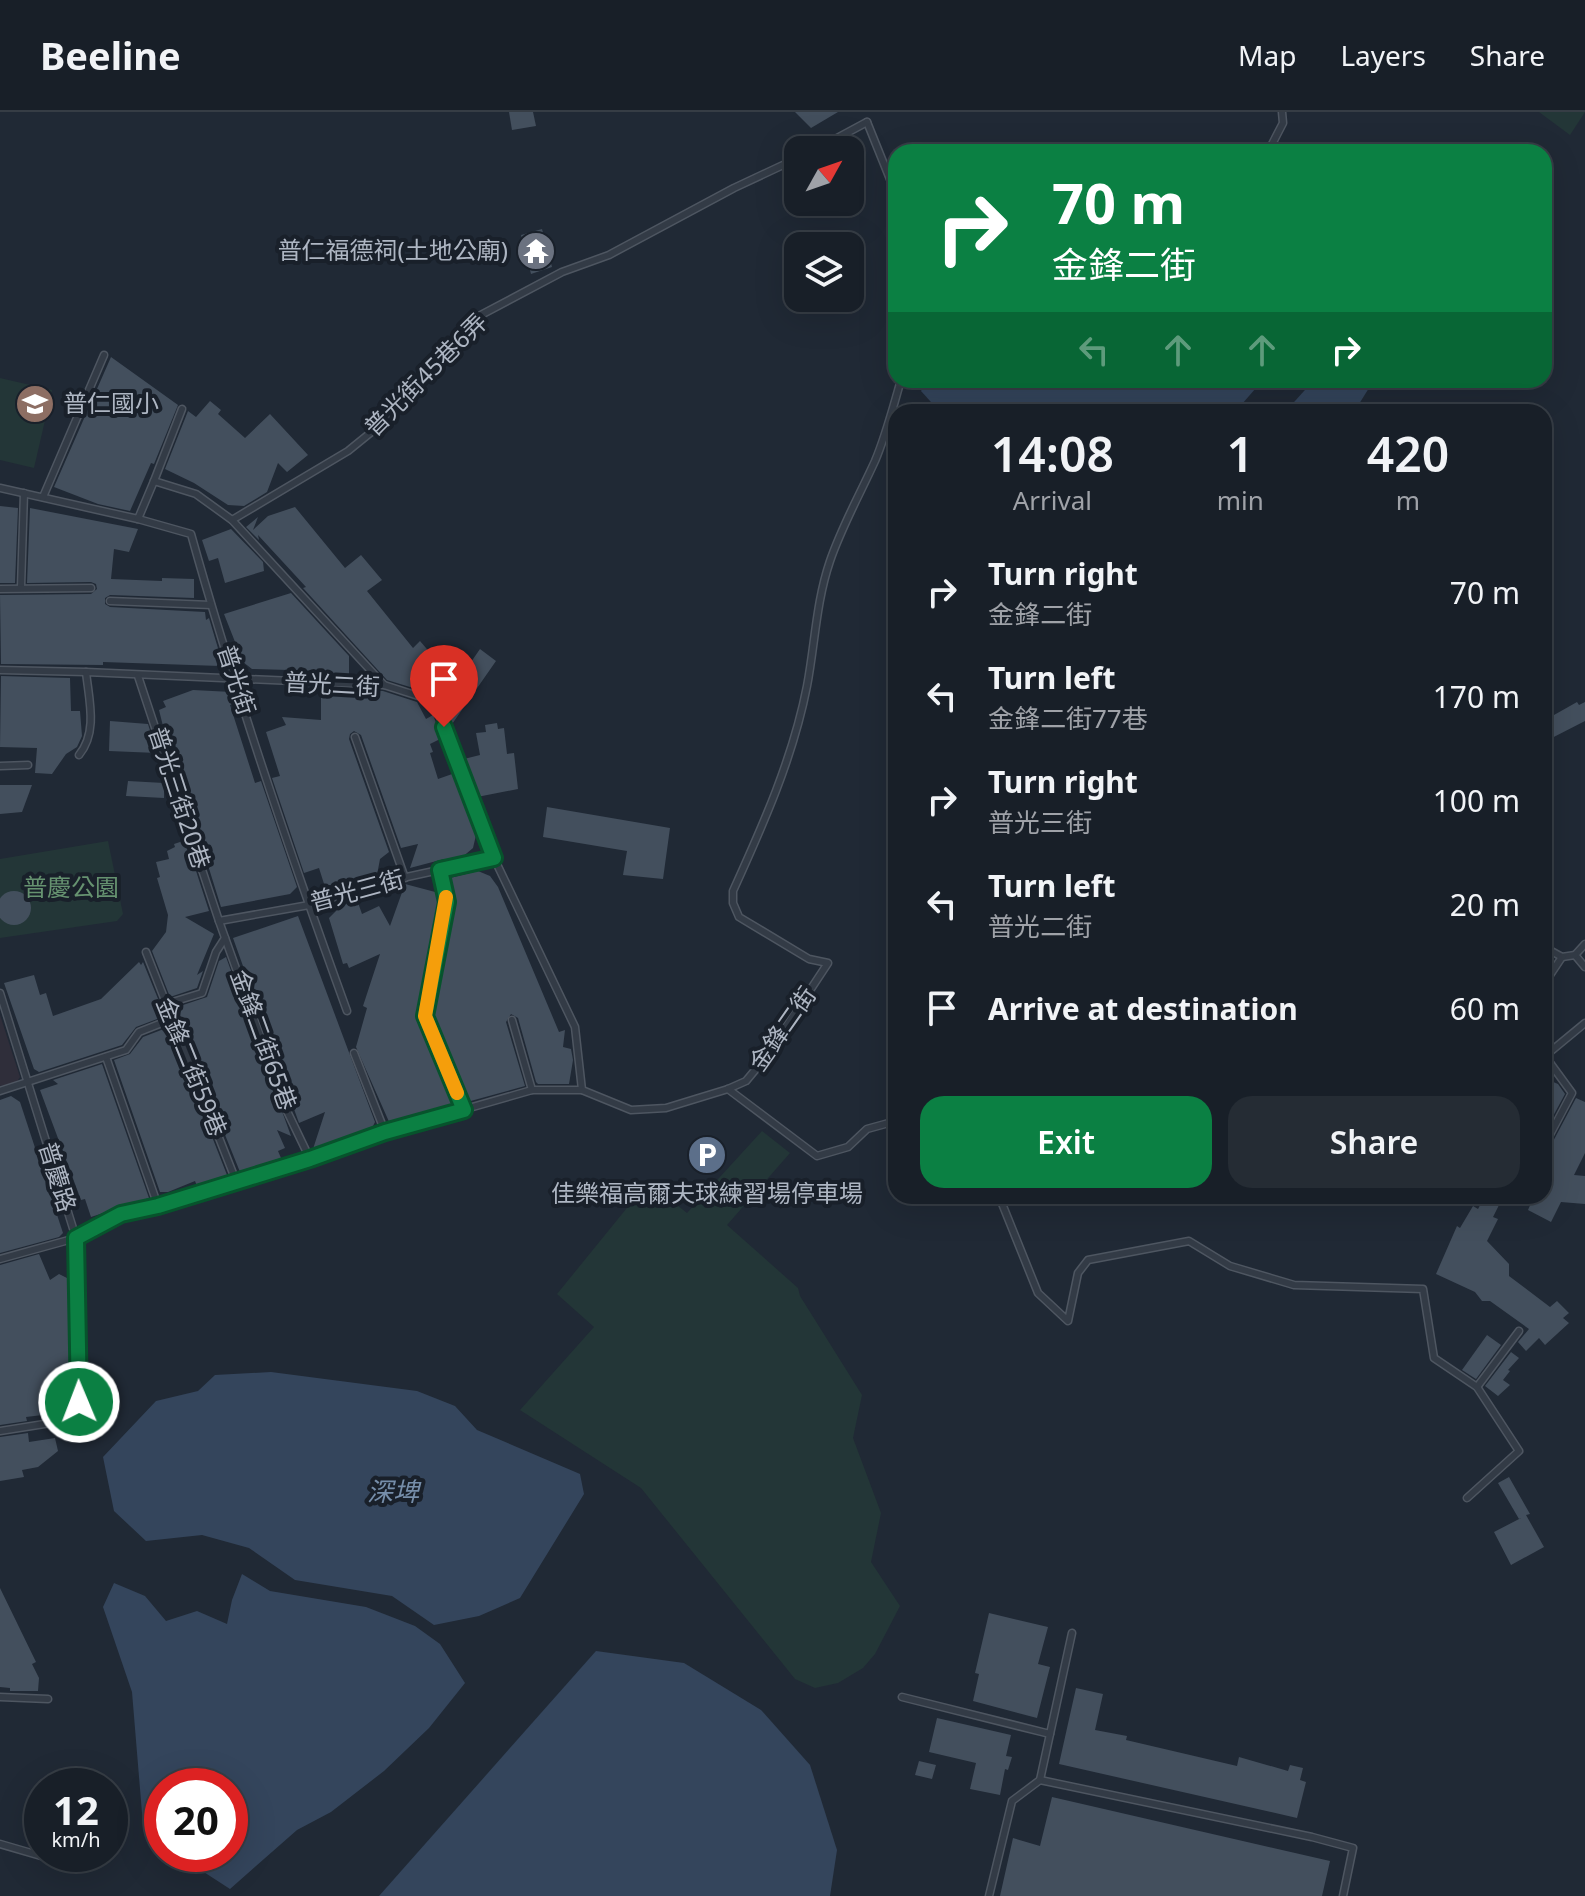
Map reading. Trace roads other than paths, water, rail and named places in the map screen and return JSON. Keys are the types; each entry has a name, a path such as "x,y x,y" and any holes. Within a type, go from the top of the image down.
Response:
{"lane":[{"path":"869,112 867,122 888,174"},
{"path":"1272,144 1283,123 1282,112"},
{"path":"841,136 867,122"},
{"name":"普光街45巷6弄","path":"232,520 348,451 385,421 451,343 479,316 562,272 609,255 784,165"},
{"path":"43,497 104,355"},
{"path":"138,519 182,409"},
{"name":"金鋒二街","path":"0,1259 76,1238 121,1214 158,1206 310,1159 385,1132 532,1090 582,1090 631,1110 666,1108 746,1081 766,1057 828,963 809,959 739,917 733,903 733,891 775,797 788,756 807,687 817,610 830,561 876,459 888,421"},
{"path":"154,481 196,494 232,520 384,685"},
{"name":"普光街","path":"0,488 191,534 211,605 309,905 347,1011"},
{"path":"21,587 24,493"},
{"path":"0,589 91,588"},
{"path":"110,601 211,605"},
{"name":"普光二街","path":"0,670 384,685 434,701 494,858 575,1027 582,1090"},
{"path":"79,755 86,746 91,727 86,672"},
{"name":"普光三街20巷","path":"138,676 219,921"},
{"path":"355,737 405,878"},
{"path":"0,766 28,765"},
{"name":"普光三街","path":"219,921 309,905 405,878 494,858"},
{"path":"440,870 447,902 425,1016 464,1110"},
{"name":"金鋒二街65巷","path":"219,921 287,1111 310,1159"},
{"path":"166,1004 202,993 216,952 225,938"},
{"path":"1552,951 1562,957 1575,955 1585,944"},
{"name":"金鋒二街59巷","path":"146,952 236,1181"},
{"path":"1575,955 1585,967"},
{"path":"1552,972 1562,957"},
{"name":"普慶路","path":"0,993 76,1238 79,1402 74,1413 57,1422 0,1431"},
{"path":"0,1091 126,1050 139,1032 172,1019"},
{"path":"512,1020 532,1090"},
{"path":"1552,1050 1585,1023"},
{"path":"354,1053 385,1132"},
{"path":"106,1057 158,1206"},
{"path":"1552,1066 1572,1093 1552,1131"},
{"path":"728,1089 817,1156 848,1147 867,1129 888,1123"},
{"path":"1002,1204 1038,1293 1068,1321 1078,1273 1088,1260 1189,1241 1230,1266 1294,1285 1423,1289 1434,1358 1477,1387 1519,1451 1467,1498"},
{"path":"1477,1387 1519,1331"},
{"path":"989,1896 1012,1801 1040,1780 1072,1633"},
{"path":"0,1697 48,1699"},
{"path":"902,1697 1050,1734"},
{"path":"1040,1780 1353,1848 1343,1896"},
{"path":"0,1844 24,1851"}],"water":[{"path":"923,388 1256,388 1242,404 933,404 921,391"},
{"path":"1307,388 1369,388 1359,404 1292,404"},
{"name":"深埤","path":"271,1372 417,1391 455,1406 477,1430 580,1474 584,1494 520,1598 479,1616 434,1625 392,1596 295,1580 249,1548 202,1535 146,1541 114,1511 103,1457 156,1401 198,1391 215,1375"},
{"path":"242,1574 270,1591 366,1607 415,1626 440,1644 465,1683 429,1728 384,1771 331,1812 297,1830 230,1889 204,1872 248,1872 248,1768 144,1768 143,1825 132,1692 103,1607 114,1583 145,1596 166,1621 197,1611 227,1624"},
{"path":"596,1651 684,1663 761,1710 810,1765 837,1850 830,1896 379,1896"}],"place":[{"name":"普仁福德祠(土地公廟)","path":"536,251"},
{"name":"普仁國小","path":"35,404"},
{"name":"佳樂福高爾夫球練習場停車場","path":"707,1155"}],"park label":[{"name":"普慶公園","path":"71,888"}]}
